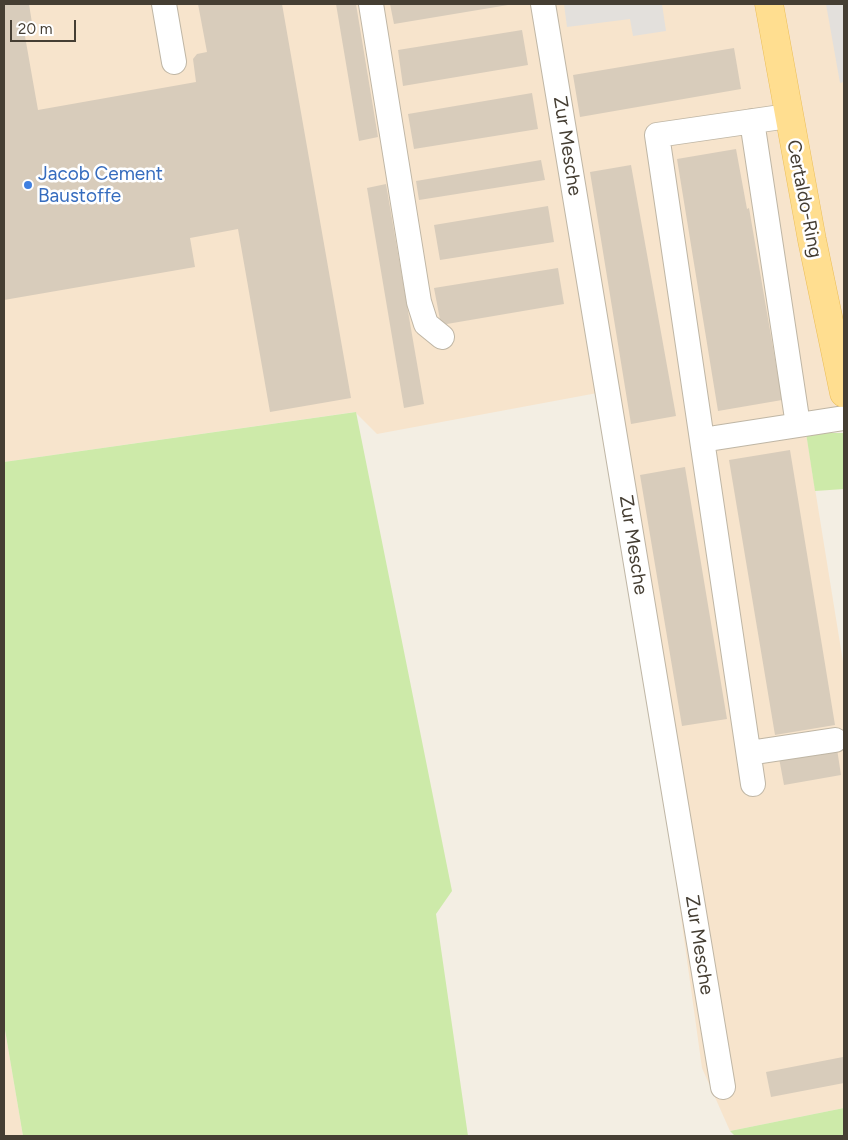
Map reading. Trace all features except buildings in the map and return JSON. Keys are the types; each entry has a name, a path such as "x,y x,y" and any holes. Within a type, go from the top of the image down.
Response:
{"main road":[{"name":"Certaldo-Ring","path":"769,4 788,116 834,355 844,393"}],"lane":[{"path":"164,4 174,62"},
{"path":"372,4 419,302 426,324 442,338"},
{"name":"Zur Mesche","path":"543,4 723,1087"},
{"path":"754,784 657,135 788,116"},
{"path":"752,121 798,426"},
{"path":"702,440 844,418"},
{"path":"749,753 834,740"}],"shaded area":[{"path":"4,4 844,4 844,429 806,433 844,668 844,1108 730,1131 702,1068 608,391 377,434 355,412 4,462"},
{"path":"564,4 662,4 666,31 633,36 630,19 567,27"},
{"path":"826,4 844,4 844,82 840,83"},
{"path":"4,1024 13,1077 23,1136 4,1136"}],"green space":[{"path":"356,412 452,891 436,914 468,1136 23,1136 4,1024 4,462"},
{"path":"806,433 844,433 844,489 815,491"},
{"path":"844,1108 844,1136 735,1136 730,1131"}],"place":[{"name":"Jacob Cement Baustoffe","path":"28,185"}]}
